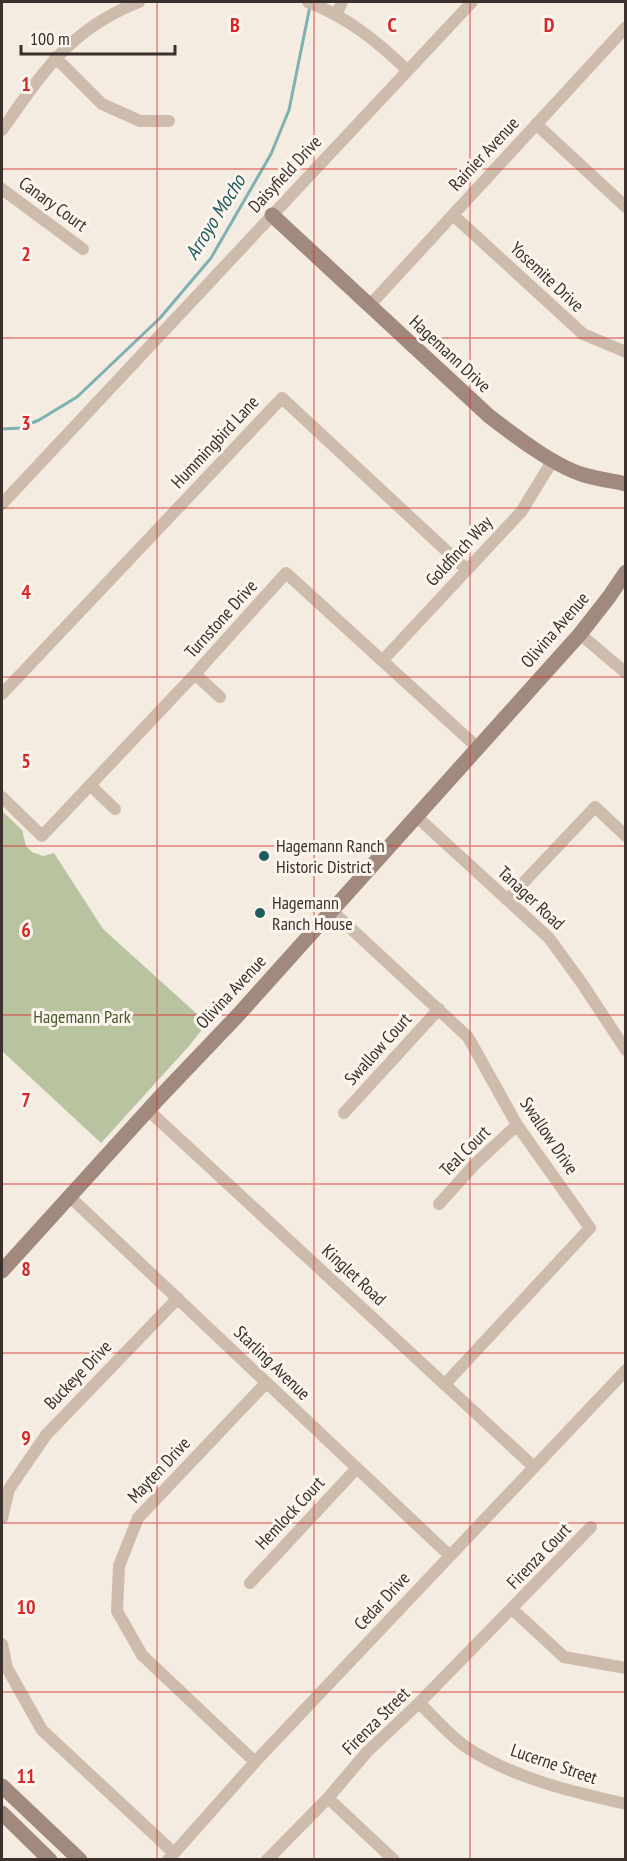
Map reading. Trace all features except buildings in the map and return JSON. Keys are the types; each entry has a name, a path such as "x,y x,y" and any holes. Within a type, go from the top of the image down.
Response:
{"street":[{"path":"2,130 55,57 111,13 139,2"},
{"path":"308,2 359,29 383,47 407,70"},
{"path":"336,15 342,2"},
{"name":"Daisyfield Drive","path":"2,504 472,2"},
{"name":"Rainier Avenue","path":"369,306 626,27"},
{"path":"55,57 102,104 140,121 169,121"},
{"path":"536,124 626,207"},
{"name":"Canary Court","path":"2,189 83,249"},
{"name":"Hagemann Drive","path":"272,215 489,416 510,432 553,460 582,474 626,484"},
{"name":"Yosemite Drive","path":"453,215 583,334 626,352"},
{"name":"Hummingbird Lane","path":"2,694 282,398 466,569"},
{"name":"Goldfinch Way","path":"383,660 521,512 553,460"},
{"name":"Olivina Avenue","path":"2,1271 332,911 580,634 626,572"},
{"name":"Turnstone Drive","path":"2,797 42,836 195,674 286,573 477,747"},
{"path":"580,634 626,673"},
{"path":"195,674 220,698"},
{"path":"90,785 115,809"},
{"path":"507,900 595,807 626,836"},
{"name":"Tanager Road","path":"416,816 549,938 582,982 626,1050"},
{"name":"Swallow Drive","path":"332,911 468,1037 517,1125 590,1228 445,1384"},
{"name":"Swallow Court","path":"345,1113 439,1009"},
{"name":"Kinglet Road","path":"148,1110 534,1467"},
{"name":"Teal Court","path":"439,1204 476,1163 517,1125"},
{"name":"Starling Avenue","path":"69,1196 450,1556"},
{"name":"Buckeye Drive","path":"2,1518 5,1487 46,1435 178,1298"},
{"name":"Cedar Drive","path":"171,1856 255,1762 626,1370"},
{"name":"Mayten Drive","path":"255,1762 142,1655 117,1611 119,1566 138,1518 266,1383"},
{"name":"Hemlock Court","path":"250,1583 357,1468"},
{"name":"Firenza Court","path":"512,1609 591,1527"},
{"path":"512,1609 564,1657 626,1668"},
{"name":"Firenza Street","path":"267,1860 328,1798 367,1752 512,1609"},
{"path":"2,1644 8,1668 42,1731 171,1856"},
{"name":"Lucerne Street","path":"419,1703 465,1746 510,1770 564,1788 626,1804"},
{"path":"2,1786 80,1860"},
{"path":"328,1798 394,1860"},
{"path":"2,1813 50,1860"}],"green space":[{"name":"Hagemann Park","path":"2,811 22,830 26,846 32,852 43,856 54,853 103,929 207,1023 101,1143 2,1051"}],"waterway":[{"name":"Arroyo Mocho","path":"2,429 20,428 39,420 77,397 160,318 211,258 271,154 289,110 310,6"}],"place":[{"name":"Hagemann Ranch Historic District","path":"264,856"},
{"name":"Hagemann Ranch House","path":"260,913"}]}
